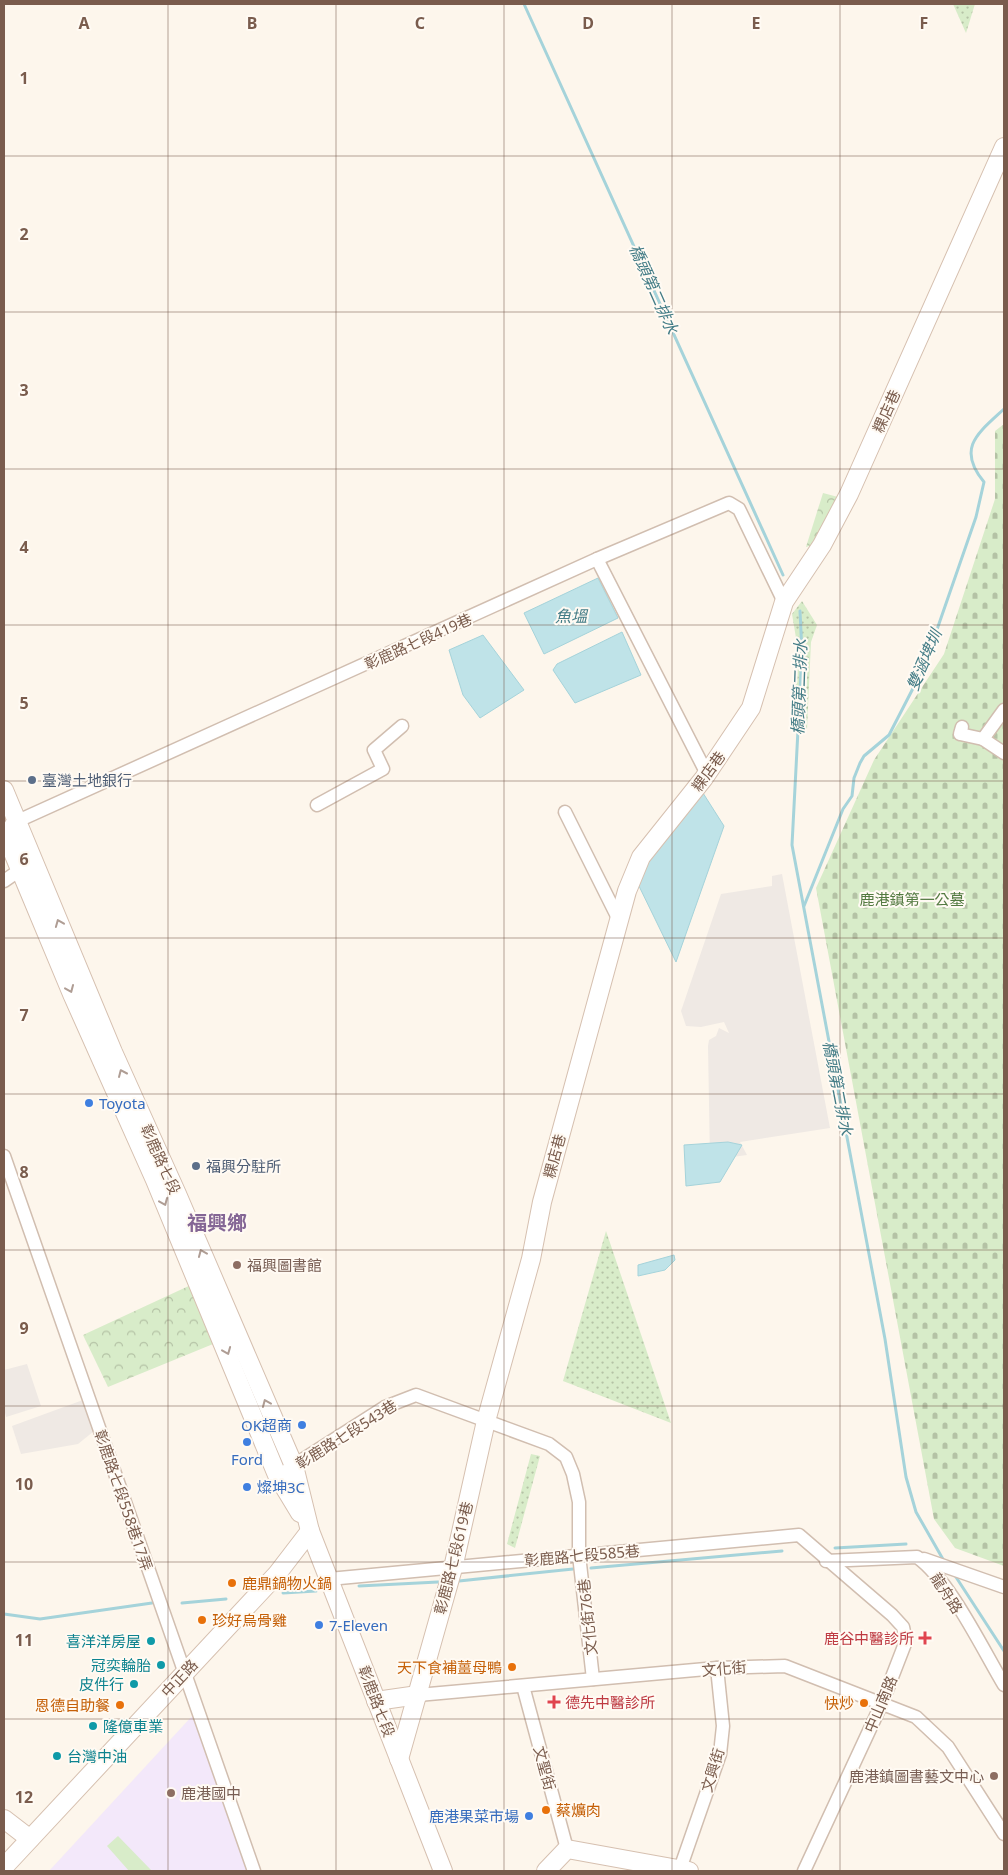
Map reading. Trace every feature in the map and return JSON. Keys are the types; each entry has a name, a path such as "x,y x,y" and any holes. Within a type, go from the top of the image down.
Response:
{"street":[{"name":"粿店巷","path":"486,1421 531,1259 542,1202 618,918 641,857 707,774 751,708 784,602 822,545 849,494 1004,147"},
{"name":"彰鹿路七段419巷","path":"8,827 597,559 729,503 739,509 784,602"},
{"path":"597,559 707,774"},
{"path":"983,740 1004,710"},
{"path":"317,805 382,770 374,750 402,726"},
{"path":"960,734 983,740 1004,753"},
{"name":"彰鹿路七段","path":"4,790 8,827 177,1194 294,1466 310,1531 443,1871"},
{"path":"565,812 618,918"},
{"path":"4,881 26,866"},
{"name":"彰鹿路七段","path":"26,866 278,1475 310,1531"},
{"name":"彰鹿路七段558巷17弄","path":"4,1156 254,1871"},
{"name":"彰鹿路七段543巷","path":"278,1475 385,1407 416,1395 486,1421"},
{"name":"文化街76巷","path":"486,1421 549,1444 566,1458 573,1474 579,1502 579,1554 593,1679"},
{"name":"彰鹿路七段619巷","path":"400,1759 453,1568 486,1421"},
{"name":"中正路","path":"4,1867 277,1574 310,1531"},
{"name":"彰鹿路七段585巷","path":"329,1579 579,1554 799,1535 826,1560"},
{"path":"826,1560 917,1557 1004,1587"},
{"name":"龍舟路","path":"917,1557 933,1571 942,1583 1004,1686"},
{"name":"中山南路","path":"804,1871 882,1703 906,1641 902,1627 892,1615 826,1560"},
{"name":"文化街","path":"376,1701 418,1695 717,1668 785,1666 916,1718 948,1747 1004,1834"},
{"name":"文興街","path":"685,1870 720,1754 723,1726 717,1668"},
{"name":"文聖街","path":"523,1686 567,1849"},
{"path":"4,1819 30,1839"},
{"path":"546,1871 567,1849 685,1870"}],"shaded area":[{"path":"782,874 830,1128 740,1142 747,1155 710,1160 708,1046 709,1040 716,1036 719,1028 729,1033 724,1022 701,1027 686,1026 681,1011 721,894 772,886 772,876"},
{"path":"27,1364 41,1406 6,1417 4,1408 4,1370"},
{"path":"83,1400 94,1431 78,1444 21,1454 12,1426"},
{"name":"鹿港國中","path":"194,1714 248,1871 49,1871"}],"green space":[{"path":"953,4 975,4 966,33"},
{"name":"鹿港鎮第一公墓","path":"1004,424 1004,1566 955,1548 934,1519 816,888 874,760 944,654 995,499 995,431"},
{"path":"823,493 838,497 815,544 806,547"},
{"path":"802,601 817,625 811,642 807,729 791,729 796,638 792,614"},
{"path":"606,1231 671,1423 563,1381"},
{"path":"193,1284 218,1342 108,1387 83,1335"},
{"path":"531,1454 540,1456 515,1548 507,1544"},
{"path":"118,1836 152,1871 129,1871 107,1846"}],"water":[{"name":"魚塭","path":"598,578 618,618 544,654 524,613"},
{"name":"魚塭","path":"622,632 641,675 575,703 553,670 557,664"},
{"path":"483,635 524,690 480,718 463,695 449,650"},
{"path":"703,793 724,826 676,962 637,882 648,859"},
{"path":"728,1142 742,1145 720,1182 686,1186 684,1145"},
{"path":"674,1255 675,1260 665,1270 638,1276 638,1265"}],"waterway":[{"name":"橋頭第二排水","path":"524,4 783,575"},
{"name":"雙涵埤圳","path":"804,906 843,809 852,796 854,778 860,763 864,756 889,735 924,667 976,517 984,482 976,470 971,450 979,434 1004,409"},
{"name":"橋頭第二排水","path":"800,611 802,653 792,845 885,1339 906,1477 916,1512 944,1561"},
{"path":"835,1548 906,1544"},
{"path":"591,1568 782,1551"},
{"path":"459,1581 573,1569"},
{"path":"954,1574 1004,1651"},
{"path":"359,1586 438,1582"},
{"path":"283,1593 316,1591"},
{"path":"182,1603 226,1599"},
{"path":"4,1614 40,1619 152,1603"}],"place":[{"name":"臺灣土地銀行","path":"32,780"},
{"name":"Toyota","path":"89,1103"},
{"name":"福興分駐所","path":"196,1166"},
{"name":"福興圖書館","path":"237,1265"},
{"name":"OK超商","path":"302,1425"},
{"name":"Ford","path":"247,1442"},
{"name":"燦坤3C","path":"247,1487"},
{"name":"鹿鼎鍋物火鍋","path":"232,1583"},
{"name":"珍好烏骨雞","path":"202,1620"},
{"name":"7-Eleven","path":"319,1625"},
{"name":"鹿谷中醫診所","path":"925,1638"},
{"name":"喜洋洋房屋","path":"151,1641"},
{"name":"冠奕輪胎","path":"161,1665"},
{"name":"天下食補薑母鴨","path":"512,1667"},
{"name":"皮件行","path":"134,1684"},
{"name":"德先中醫診所","path":"554,1702"},
{"name":"快炒","path":"864,1703"},
{"name":"恩德自助餐","path":"120,1705"},
{"name":"隆億車業","path":"93,1726"},
{"name":"台灣中油","path":"57,1756"},
{"name":"鹿港鎮圖書藝文中心","path":"994,1776"},
{"name":"鹿港國中","path":"171,1793"},
{"name":"蔡爌肉","path":"546,1810"},
{"name":"鹿港果菜市場","path":"529,1816"}],"district":[{"name":"福興鄉","path":"217,1222"}]}
